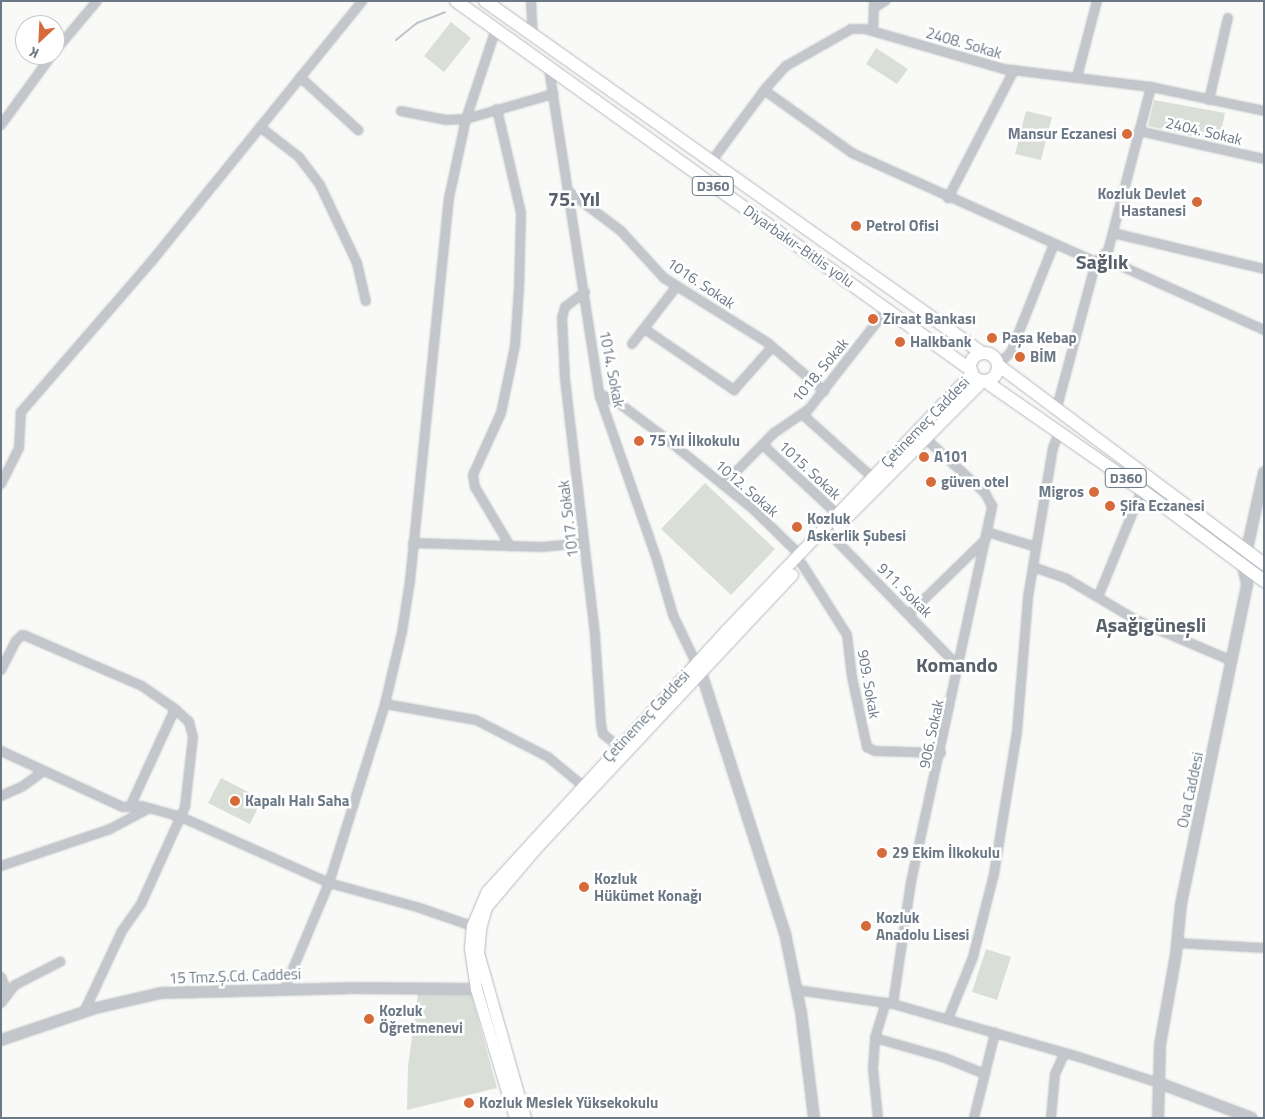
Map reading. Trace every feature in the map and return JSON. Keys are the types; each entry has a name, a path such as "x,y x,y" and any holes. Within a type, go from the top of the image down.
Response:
{"highway":[{"name":"Diyarbakır-Bitlis yolu","path":"456,1 549,69 888,308 977,376 1142,490 1264,581"},
{"name":"Diyarbakır-Bitlis yolu","path":"485,1 982,353"},
{"path":"982,353 992,355 998,365 996,376 977,376 974,358 982,353"},
{"name":"D360","path":"998,365 1056,411 1264,564"}],"main road":[{"name":"Çetinemeç Caddesi","path":"801,559 830,534 925,438 977,376"},
{"name":"Çetinemeç Caddesi","path":"515,1118 476,989 470,948 472,926 487,891 618,746 698,667 801,559 872,477 977,376"},
{"name":"Çetinemeç Caddesi","path":"525,1118 478,953 482,917 494,897 535,849 698,667"}],"street":[{"path":"65,39 97,1"},
{"path":"1,484 19,448 20,412 151,262 362,1"},
{"path":"530,1 533,35"},
{"path":"873,31 874,4 885,1"},
{"path":"1077,77 1097,1"},
{"path":"1209,100 1228,18"},
{"path":"284,990 329,883 386,704 402,632 449,198 466,119 496,29"},
{"name":"2408. Sokak","path":"711,162 764,90 786,66 829,39 851,29 873,31 1014,70 1151,87 1264,111"},
{"path":"1,125 45,65"},
{"name":"1014. Sokak","path":"549,69 600,394 673,615 698,667"},
{"path":"948,198 1014,70"},
{"path":"300,78 358,130"},
{"path":"1056,411 1099,259 1108,252 1151,87"},
{"path":"764,90 852,153 948,198 1054,244 1099,259 1264,330"},
{"path":"401,111 446,120 466,119 553,94"},
{"path":"497,109 521,213 515,346 501,413 474,475 475,488 510,546"},
{"path":"260,128 299,157 320,185 357,263 366,301"},
{"name":"2404. Sokak","path":"1139,131 1264,159"},
{"name":"1016. Sokak","path":"568,191 621,231 664,278 772,347 824,391"},
{"path":"1113,233 1264,269"},
{"path":"998,365 1011,352 1054,244"},
{"path":"632,344 646,330 677,286"},
{"name":"1017. Sokak","path":"585,292 565,306 562,318 565,379 584,543 601,725 603,734 618,746"},
{"name":"1018. Sokak","path":"723,485 763,445 802,414 824,391 888,308"},
{"path":"646,330 734,390 772,347"},
{"name":"1012. Sokak","path":"600,394 620,404 723,485 801,559"},
{"path":"802,414 872,477"},
{"path":"948,1019 973,957 996,865 1017,732 1033,567 1053,448 1059,432"},
{"name":"906. Sokak","path":"878,1118 873,1069 875,1038 889,1004 911,882 941,753 992,506 985,493 925,438"},
{"name":"1015. Sokak","path":"763,445 838,515"},
{"name":"Ova Caddesi","path":"1158,1118 1160,1045 1177,943 1181,904 1247,584 1244,567 1246,552 1264,472"},
{"path":"1098,597 1142,490"},
{"name":"911. Sokak","path":"830,534 959,667"},
{"path":"909,614 986,536 1036,547"},
{"path":"413,543 510,546 584,543"},
{"name":"909. Sokak","path":"801,559 847,635 852,677 867,747 875,751 941,753"},
{"path":"1033,567 1066,579 1136,620 1232,661"},
{"path":"2,667 16,641 22,635 26,636 142,686 175,709 189,722 193,737 188,796 181,817 141,904 122,931 84,1012"},
{"path":"698,667 750,817 785,933 797,990 814,1118"},
{"path":"386,704 476,720 548,757 582,785"},
{"path":"130,807 175,709"},
{"path":"1,751 124,807 150,808 181,817 329,883 472,926"},
{"path":"1,796 24,786 44,771"},
{"path":"1,866 110,829 150,808"},
{"path":"1177,943 1264,948"},
{"path":"1,1003 15,985 60,962"},
{"path":"1,978 8,993"},
{"name":"15 Tmz.Ş.Cd. Caddesi","path":"1,1040 84,1012 161,994 284,990 476,989"},
{"path":"797,990 889,1004 948,1019 1159,1083 1252,1118"},
{"path":"974,1118 995,1033"},
{"path":"875,1038 946,1058 985,1074"},
{"path":"1051,1118 1055,1074 1065,1053"}],"shaded area":[{"path":"451,22 471,38 444,72 424,56"},
{"path":"876,48 908,69 897,84 866,64"},
{"path":"1154,100 1225,113 1219,142 1148,126"},
{"path":"1026,111 1052,117 1041,160 1015,154"},
{"path":"705,483 775,549 731,595 661,529"},
{"name":"Kapalı Halı Saha","path":"221,778 262,799 250,824 208,803"},
{"path":"986,949 1011,957 997,1000 972,992"},
{"path":"471,993 497,1088 407,1110 408,1066 418,994"}],"waterway":[{"path":"396,40 417,23 445,12"}],"place":[{"name":"Mansur Eczanesi","path":"1127,134"},
{"name":"Kozluk Devlet Hastanesi","path":"1197,202"},
{"name":"Petrol Ofisi","path":"856,226"},
{"name":"Ziraat Bankası","path":"873,319"},
{"name":"Paşa Kebap","path":"992,338"},
{"name":"Halkbank","path":"900,342"},
{"name":"BİM","path":"1020,357"},
{"name":"75 Yıl İlkokulu","path":"639,441"},
{"name":"A101","path":"924,457"},
{"name":"güven otel","path":"931,482"},
{"name":"Migros","path":"1094,492"},
{"name":"Şifa Eczanesi","path":"1110,506"},
{"name":"Kozluk Askerlik Şubesi","path":"797,527"},
{"name":"Kapalı Halı Saha","path":"235,801"},
{"name":"29 Ekim İlkokulu","path":"882,853"},
{"name":"Kozluk Hükümet Konağı","path":"584,887"},
{"name":"Kozluk Anadolu Lisesi","path":"866,926"},
{"name":"Kozluk Öğretmenevi","path":"369,1019"},
{"name":"Kozluk Meslek Yüksekokulu","path":"469,1103"}],"district":[{"name":"75. Yıl","path":"574,198"},
{"name":"Sağlık","path":"1102,261"},
{"name":"Aşağıgüneşli","path":"1151,624"},
{"name":"Komando","path":"957,664"}]}
